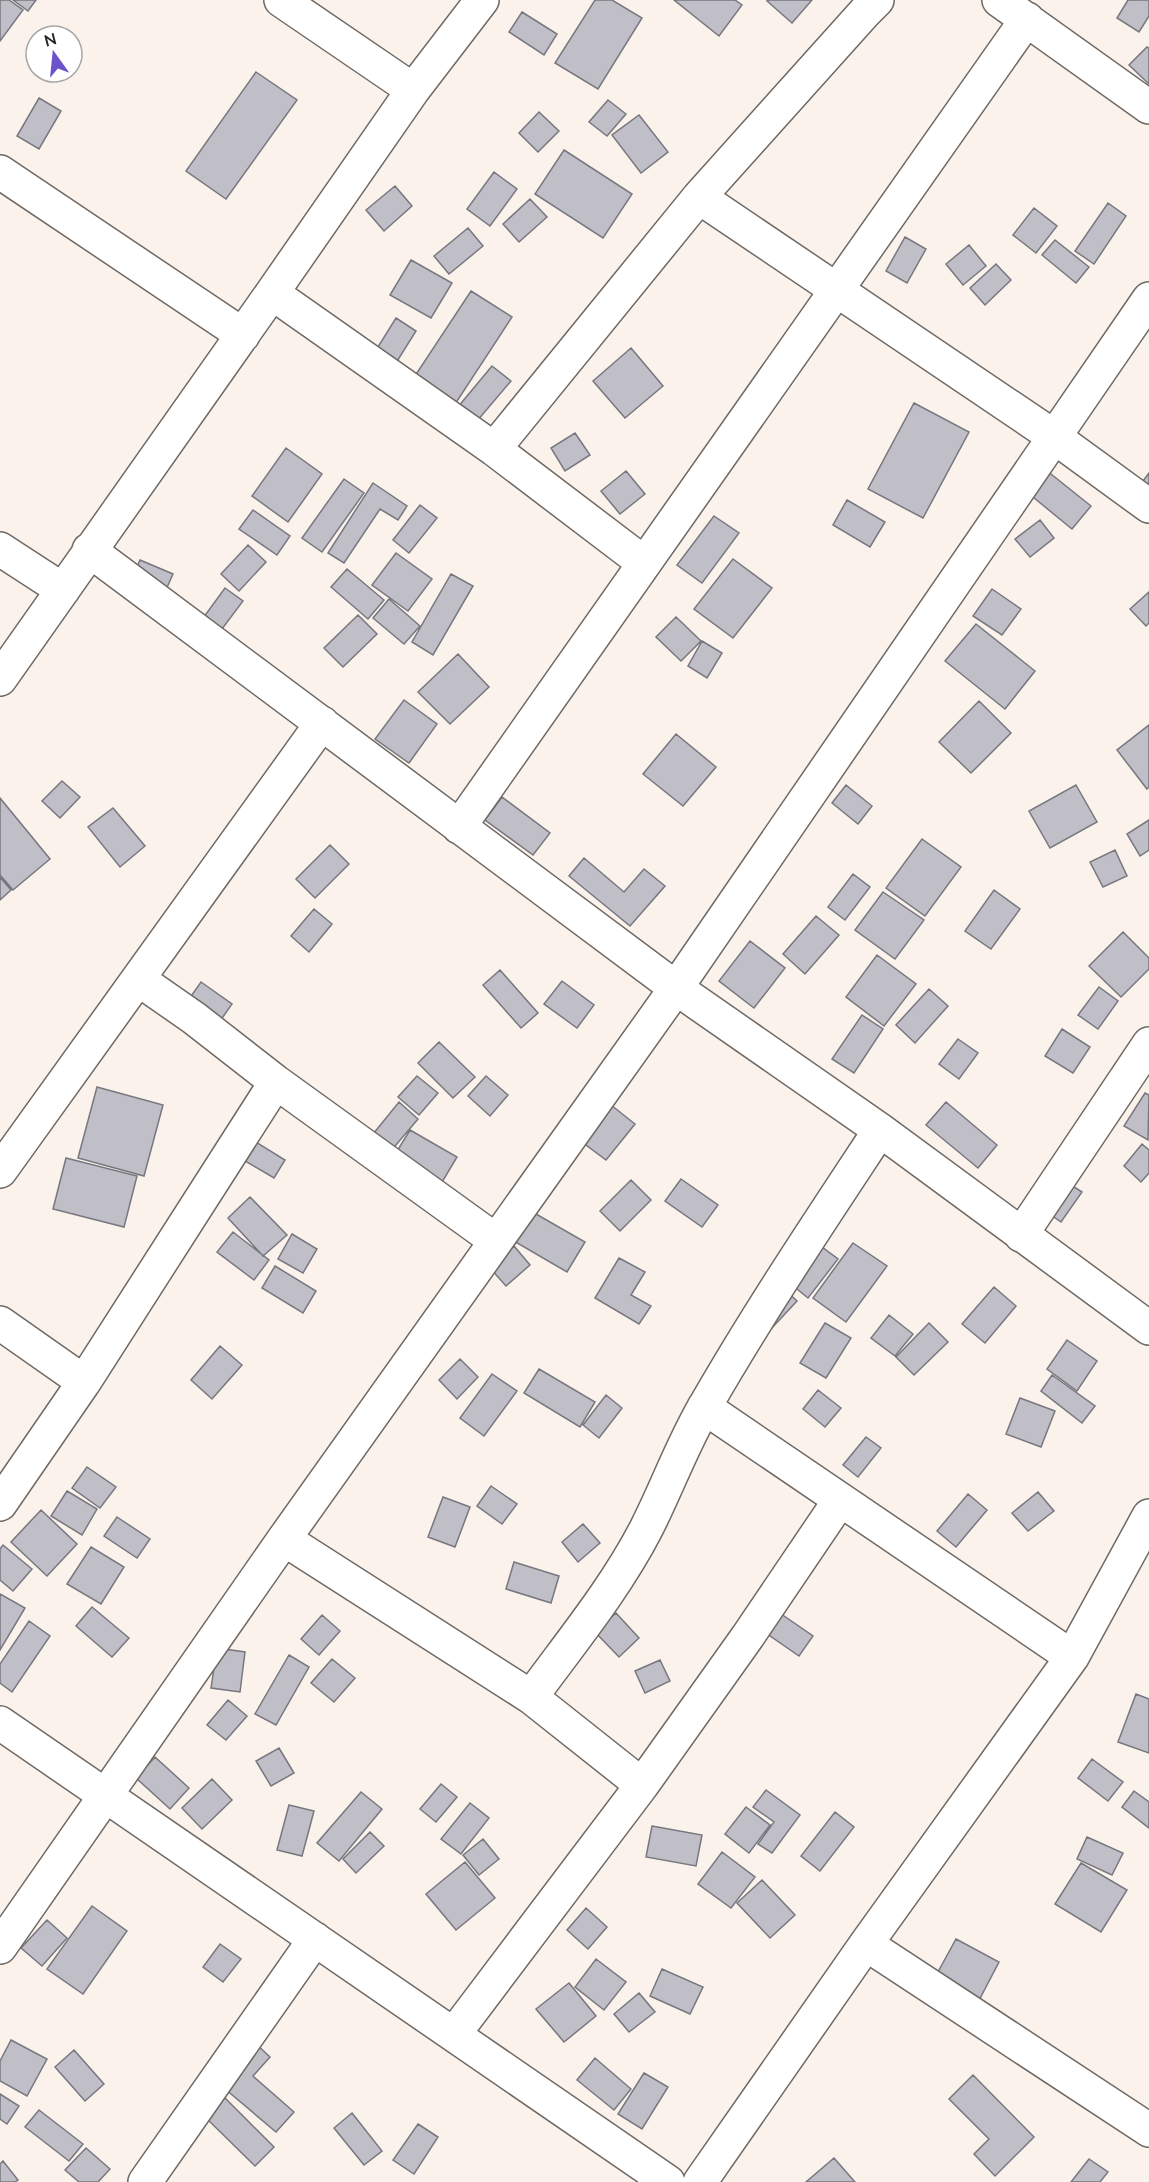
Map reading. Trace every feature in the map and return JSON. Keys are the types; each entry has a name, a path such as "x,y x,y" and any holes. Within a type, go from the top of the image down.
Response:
{"street":[{"path":"281,0 413,90"},
{"path":"0,679 413,90 482,0"},
{"path":"494,449 699,198 877,0"},
{"path":"999,0 1149,107"},
{"path":"459,826 1027,19"},
{"path":"0,172 243,335"},
{"path":"699,198 1053,436 1149,506"},
{"path":"272,294 494,449 644,563"},
{"path":"0,1947 284,1539 676,988 1149,299"},
{"path":"0,549 63,590"},
{"path":"89,550 676,988 880,1130 1149,1328"},
{"path":"0,1171 322,723"},
{"path":"138,979 495,1240"},
{"path":"1021,1235 1149,1044"},
{"path":"0,1504 84,1382 276,1082"},
{"path":"531,1697 626,1564 646,1528 704,1407 789,1267 880,1130"},
{"path":"0,1323 84,1382"},
{"path":"704,1407 1072,1657"},
{"path":"454,2034 642,1785 748,1636 840,1500"},
{"path":"700,2182 866,1944 1072,1657 1149,1516"},
{"path":"284,1539 531,1697 642,1785"},
{"path":"0,1723 668,2182"},
{"path":"145,2182 315,1939"},
{"path":"866,1944 1149,2130"}],"building":[{"path":"0,0 9,0 23,10 0,41"},
{"path":"13,0 36,0 28,11"},
{"path":"595,0 612,0 642,18 598,89 555,63"},
{"path":"674,0 735,0 742,5 719,36"},
{"path":"812,0 792,23 767,1"},
{"path":"1128,0 1149,0 1149,16 1139,32 1117,18"},
{"path":"522,12 557,34 544,55 509,32"},
{"path":"1147,47 1149,48 1149,84 1129,65"},
{"path":"256,72 297,100 226,199 186,171"},
{"path":"39,98 61,111 39,149 17,136"},
{"path":"608,100 626,114 607,136 589,122"},
{"path":"539,112 559,131 538,152 519,133"},
{"path":"639,115 668,152 641,173 612,135"},
{"path":"564,150 632,194 603,238 535,194"},
{"path":"494,172 517,189 490,226 467,209"},
{"path":"395,186 412,206 384,231 366,210"},
{"path":"530,199 547,217 519,242 503,224"},
{"path":"1108,203 1126,216 1094,264 1075,251"},
{"path":"1034,208 1057,226 1036,253 1013,235"},
{"path":"468,228 483,246 449,274 434,256"},
{"path":"905,237 926,249 907,283 886,271"},
{"path":"1055,240 1089,267 1076,283 1042,255"},
{"path":"969,245 986,266 963,285 946,264"},
{"path":"411,260 452,283 431,318 390,295"},
{"path":"996,264 1011,280 985,305 970,288"},
{"path":"471,291 512,317 446,418 405,391"},
{"path":"396,318 416,331 386,379 366,366"},
{"path":"631,348 663,386 625,418 593,381"},
{"path":"492,366 511,381 466,434 448,419"},
{"path":"914,403 969,432 923,518 868,489"},
{"path":"575,433 590,455 565,471 551,448"},
{"path":"286,448 322,474 288,522 252,496"},
{"path":"1046,470 1091,506 1072,529 1028,493"},
{"path":"626,471 645,494 620,514 601,491"},
{"path":"1149,473 1149,486 1143,481"},
{"path":"344,479 364,493 322,552 302,538"},
{"path":"373,483 407,506 398,520 380,509 344,563 328,553"},
{"path":"847,500 885,522 870,547 833,525"},
{"path":"420,505 437,518 409,553 393,540"},
{"path":"253,510 290,536 277,555 239,529"},
{"path":"714,516 739,533 702,583 677,565"},
{"path":"1040,520 1054,538 1030,557 1015,539"},
{"path":"248,545 266,562 239,591 221,574"},
{"path":"396,553 432,579 408,611 372,585"},
{"path":"733,559 772,588 733,638 694,609"},
{"path":"140,560 173,574 161,601 129,586"},
{"path":"347,569 384,600 368,619 331,587"},
{"path":"451,574 473,586 433,655 412,642"},
{"path":"225,588 243,601 213,641 195,629"},
{"path":"992,589 1021,609 1002,635 973,616"},
{"path":"1149,592 1149,623 1146,626 1130,609"},
{"path":"389,599 420,626 404,644 373,618"},
{"path":"358,615 377,634 343,667 324,648"},
{"path":"676,617 701,641 681,661 656,637"},
{"path":"976,624 1035,671 1005,709 945,661"},
{"path":"702,641 722,653 707,678 688,666"},
{"path":"458,654 489,687 450,724 418,692"},
{"path":"404,700 437,724 409,763 375,739"},
{"path":"979,701 1011,733 971,773 939,742"},
{"path":"1149,725 1149,787 1147,789 1117,750"},
{"path":"676,734 716,767 683,806 643,774"},
{"path":"62,781 80,797 60,818 42,801"},
{"path":"846,785 872,806 858,824 832,803"},
{"path":"1076,785 1097,822 1050,848 1029,811"},
{"path":"502,797 550,833 533,855 485,820"},
{"path":"0,798 50,859 13,890 0,875"},
{"path":"113,808 145,846 120,867 88,827"},
{"path":"1149,820 1149,850 1140,856 1127,834"},
{"path":"922,839 961,867 925,916 886,888"},
{"path":"330,845 349,864 315,898 296,879"},
{"path":"1115,850 1127,876 1103,887 1090,862"},
{"path":"584,858 624,892 644,869 665,886 630,926 569,876"},
{"path":"853,874 870,887 845,920 828,907"},
{"path":"0,877 11,890 0,900"},
{"path":"994,890 1020,909 991,949 965,931"},
{"path":"883,892 924,920 895,959 855,930"},
{"path":"314,909 332,924 309,952 291,936"},
{"path":"816,916 839,935 805,974 783,954"},
{"path":"1123,932 1149,958 1149,969 1121,997 1089,966"},
{"path":"750,941 785,968 754,1008 719,981"},
{"path":"877,955 916,984 884,1026 846,997"},
{"path":"500,970 538,1013 521,1028 483,985"},
{"path":"562,981 594,1005 577,1028 544,1004"},
{"path":"201,982 232,1004 213,1031 182,1009"},
{"path":"1099,987 1118,1001 1098,1029 1078,1015"},
{"path":"929,989 948,1006 915,1043 896,1025"},
{"path":"862,1015 883,1029 854,1073 832,1059"},
{"path":"1062,1029 1090,1047 1073,1073 1045,1056"},
{"path":"958,1039 978,1053 959,1079 939,1064"},
{"path":"439,1042 475,1077 453,1098 418,1063"},
{"path":"417,1076 438,1093 419,1115 398,1097"},
{"path":"486,1076 508,1095 490,1116 468,1096"},
{"path":"97,1087 163,1105 144,1176 78,1158"},
{"path":"1145,1093 1149,1095 1148,1140 1124,1126"},
{"path":"399,1102 418,1119 384,1159 365,1144"},
{"path":"946,1102 997,1145 978,1168 926,1125"},
{"path":"611,1105 635,1124 606,1160 582,1142"},
{"path":"410,1130 457,1157 438,1189 391,1161"},
{"path":"246,1136 285,1160 274,1178 235,1155"},
{"path":"1142,1144 1149,1150 1149,1173 1141,1182 1124,1166"},
{"path":"66,1158 137,1176 124,1227 53,1209"},
{"path":"1059,1177 1082,1192 1061,1222 1038,1206"},
{"path":"681,1179 718,1205 702,1227 665,1201"},
{"path":"631,1180 651,1200 620,1231 600,1211"},
{"path":"250,1197 287,1235 263,1256 228,1218"},
{"path":"529,1210 585,1242 567,1272 512,1240"},
{"path":"233,1232 269,1260 254,1280 217,1252"},
{"path":"292,1234 317,1249 303,1273 278,1259"},
{"path":"810,1238 838,1259 808,1298 781,1276"},
{"path":"853,1243 887,1266 846,1322 813,1298"},
{"path":"514,1246 530,1265 506,1286 490,1268"},
{"path":"619,1258 645,1272 631,1295 651,1306 639,1324 595,1298"},
{"path":"275,1266 316,1291 303,1313 262,1288"},
{"path":"778,1283 797,1301 771,1329 752,1311"},
{"path":"994,1287 1016,1306 985,1343 962,1324"},
{"path":"889,1315 913,1334 895,1356 871,1338"},
{"path":"825,1323 851,1338 826,1378 800,1363"},
{"path":"929,1323 948,1342 914,1375 896,1357"},
{"path":"1067,1340 1097,1361 1077,1391 1047,1369"},
{"path":"220,1346 242,1365 212,1399 191,1380"},
{"path":"460,1359 478,1377 457,1399 439,1380"},
{"path":"539,1369 595,1402 580,1427 524,1393"},
{"path":"492,1374 517,1391 484,1436 460,1418"},
{"path":"1052,1375 1095,1406 1082,1423 1041,1391"},
{"path":"818,1390 841,1408 825,1427 803,1409"},
{"path":"606,1395 622,1408 599,1438 583,1425"},
{"path":"1020,1398 1055,1411 1041,1447 1006,1434"},
{"path":"866,1437 881,1448 858,1477 843,1465"},
{"path":"87,1467 116,1487 100,1508 72,1488"},
{"path":"491,1486 517,1504 502,1524 477,1506"},
{"path":"67,1491 97,1509 82,1535 51,1516"},
{"path":"1038,1492 1054,1511 1028,1531 1012,1513"},
{"path":"968,1494 987,1510 956,1547 937,1531"},
{"path":"443,1497 470,1507 455,1547 428,1537"},
{"path":"41,1510 77,1544 47,1576 11,1542"},
{"path":"117,1517 150,1539 137,1558 104,1536"},
{"path":"583,1524 600,1543 578,1562 562,1542"},
{"path":"3,1545 32,1569 13,1591 0,1580 0,1549"},
{"path":"91,1547 124,1567 101,1604 67,1584"},
{"path":"514,1562 559,1576 551,1603 506,1589"},
{"path":"0,1594 25,1608 0,1650"},
{"path":"92,1607 129,1638 112,1657 76,1626"},
{"path":"771,1607 813,1636 799,1656 757,1627"},
{"path":"616,1613 639,1638 619,1657 595,1632"},
{"path":"322,1615 340,1631 319,1655 301,1639"},
{"path":"29,1621 50,1636 12,1692 0,1683 0,1664"},
{"path":"217,1648 245,1652 240,1692 211,1688"},
{"path":"289,1655 309,1667 276,1725 255,1714"},
{"path":"332,1659 355,1678 334,1702 311,1683"},
{"path":"660,1660 670,1681 645,1693 635,1671"},
{"path":"1136,1694 1149,1699 1149,1753 1118,1742"},
{"path":"228,1700 247,1716 226,1740 207,1725"},
{"path":"279,1748 294,1773 271,1786 256,1761"},
{"path":"155,1757 189,1788 170,1809 136,1778"},
{"path":"1092,1759 1123,1782 1108,1801 1078,1778"},
{"path":"212,1779 232,1800 202,1829 182,1808"},
{"path":"441,1784 457,1797 436,1822 420,1809"},
{"path":"766,1790 800,1815 772,1853 758,1844 774,1822 753,1807"},
{"path":"1134,1791 1149,1802 1149,1828 1122,1807"},
{"path":"361,1792 382,1809 339,1861 317,1843"},
{"path":"470,1803 489,1818 461,1854 441,1839"},
{"path":"289,1805 314,1811 302,1856 277,1850"},
{"path":"746,1807 770,1825 749,1853 725,1834"},
{"path":"835,1812 854,1827 820,1871 801,1856"},
{"path":"652,1826 702,1835 696,1866 646,1857"},
{"path":"370,1832 384,1846 356,1873 343,1859"},
{"path":"1087,1837 1123,1853 1112,1875 1077,1859"},
{"path":"483,1839 499,1859 479,1875 463,1855"},
{"path":"722,1852 755,1877 731,1908 698,1884"},
{"path":"465,1862 495,1898 456,1930 426,1894"},
{"path":"1081,1863 1127,1890 1101,1932 1055,1904"},
{"path":"762,1880 795,1915 770,1938 737,1903"},
{"path":"92,1906 127,1931 83,1994 47,1969"},
{"path":"586,1908 607,1927 588,1949 567,1930"},
{"path":"47,1920 67,1938 42,1966 21,1948"},
{"path":"956,1939 999,1962 976,2006 932,1983"},
{"path":"220,1944 241,1959 223,1982 203,1967"},
{"path":"596,1959 626,1982 604,2010 575,1987"},
{"path":"662,1969 703,1987 690,2014 650,1996"},
{"path":"569,1983 596,2016 564,2042 536,2009"},
{"path":"639,1993 655,2012 629,2032 614,2014"},
{"path":"11,2040 47,2059 27,2096 0,2081 0,2061"},
{"path":"254,2042 270,2057 253,2076 294,2112 276,2132 218,2083"},
{"path":"74,2050 104,2084 85,2101 55,2067"},
{"path":"595,2058 631,2089 614,2110 577,2080"},
{"path":"644,2073 668,2087 642,2129 618,2114"},
{"path":"973,2075 1034,2137 995,2176 974,2154 989,2139 949,2099"},
{"path":"219,2092 274,2147 255,2166 200,2112"},
{"path":"0,2094 19,2106 7,2124 0,2119"},
{"path":"39,2110 83,2144 69,2161 25,2127"},
{"path":"352,2113 382,2151 364,2165 334,2128"},
{"path":"418,2124 438,2137 414,2174 393,2160"},
{"path":"86,2148 110,2169 98,2182 79,2182 65,2170"},
{"path":"834,2158 855,2182 806,2182"},
{"path":"1089,2159 1108,2172 1100,2182 1071,2182"},
{"path":"3,2161 18,2180 0,2182 0,2164"}]}
